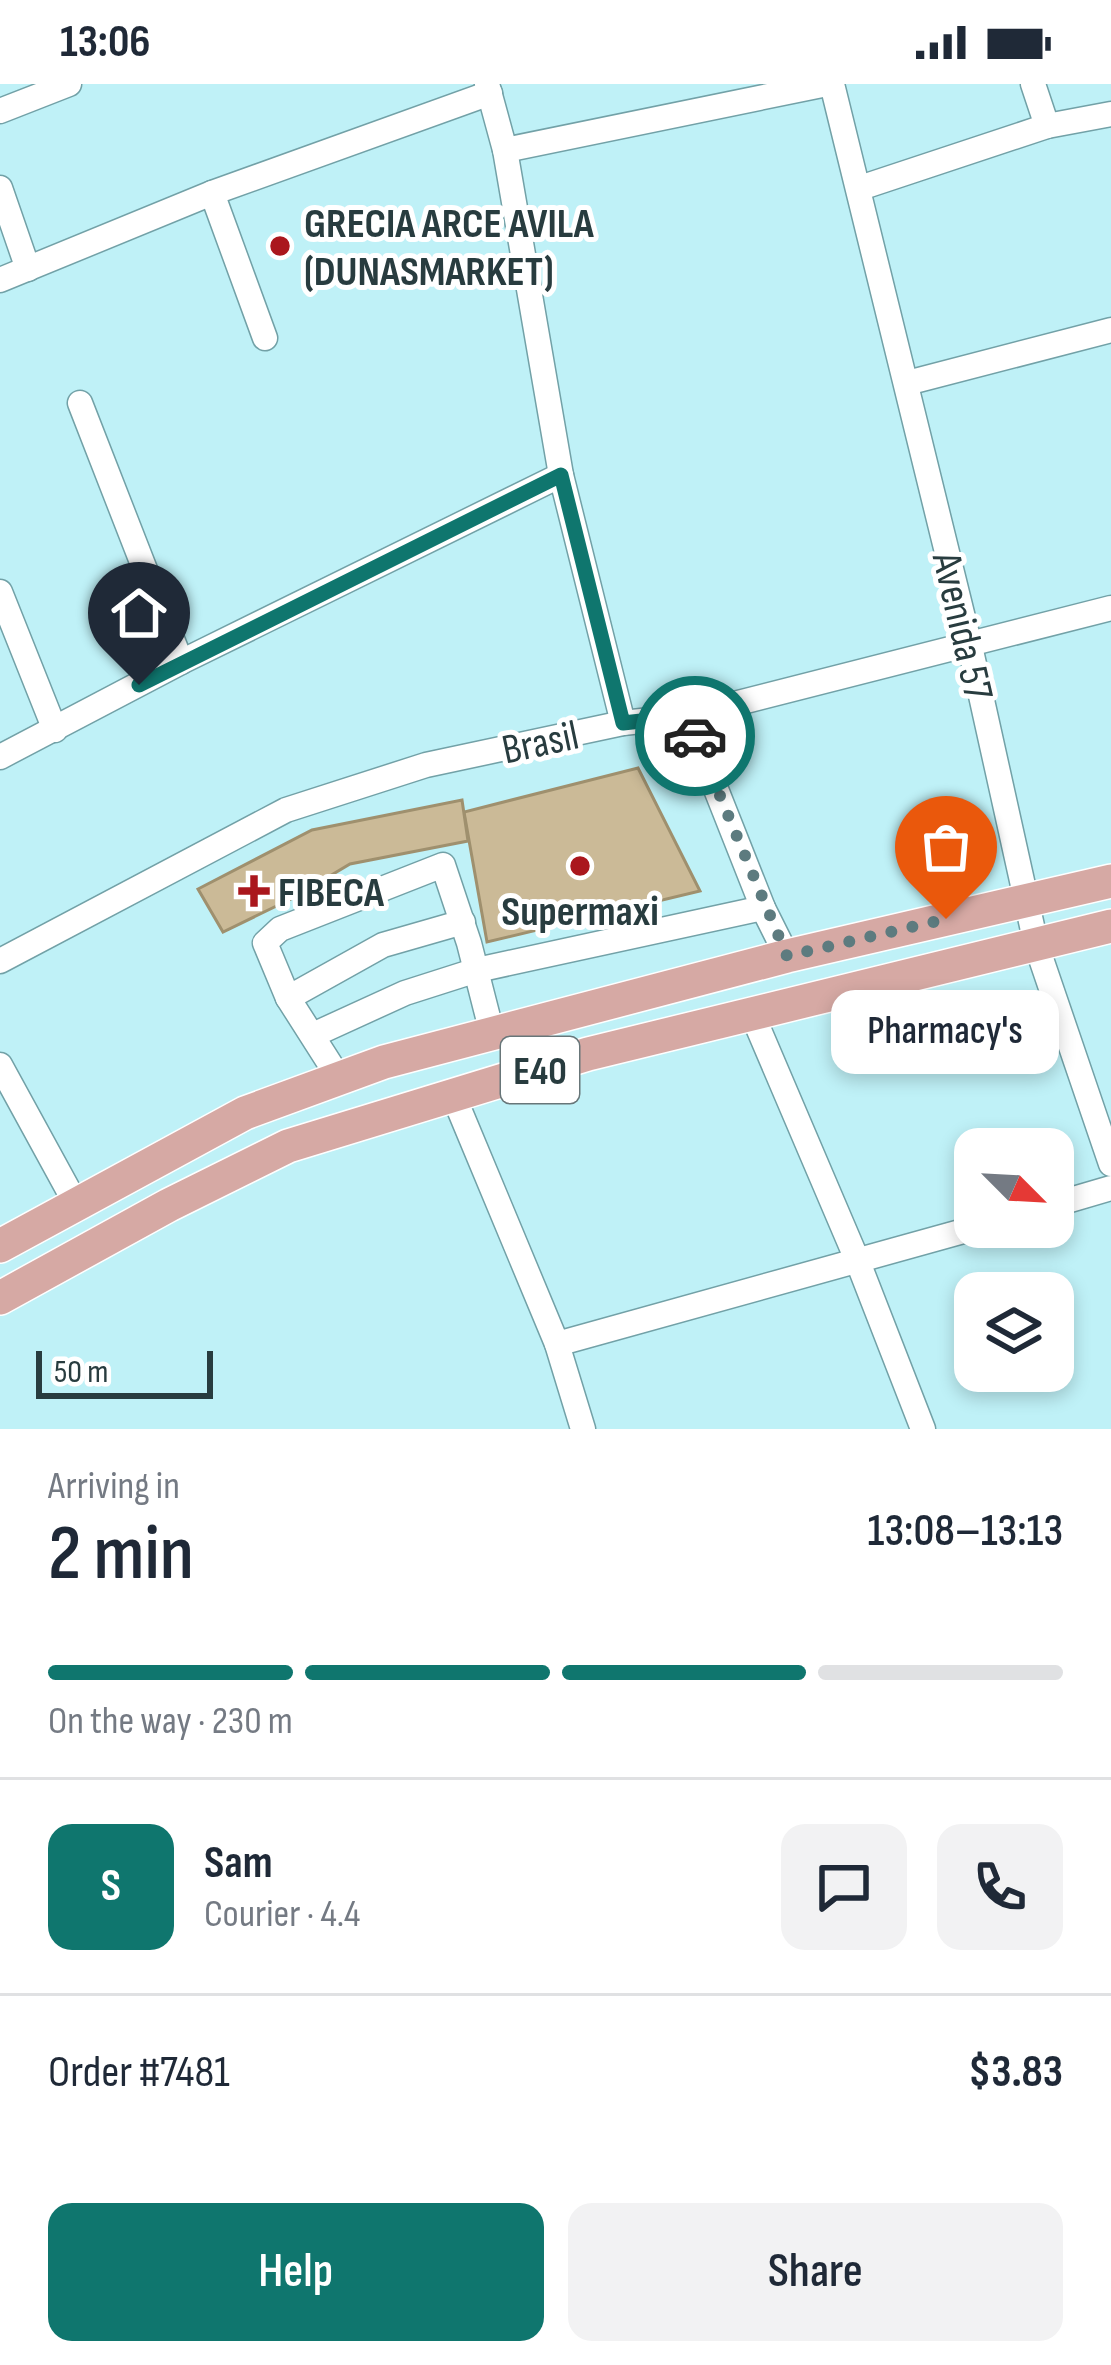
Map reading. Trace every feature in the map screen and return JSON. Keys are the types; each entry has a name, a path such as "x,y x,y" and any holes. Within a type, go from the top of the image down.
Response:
{"main road":[{"name":"E40","path":"0,1246 245,1113 339,1078 787,956 1111,881"},
{"name":"E40","path":"0,1298 288,1146 588,1054 1111,926"}],"street":[{"path":"0,111 69,84"},
{"path":"505,150 830,84"},
{"name":"Avenida 57","path":"830,84 907,382 1036,944 1111,1164"},
{"path":"1034,84 1047,126"},
{"path":"0,280 488,88 505,150 561,475 623,723"},
{"path":"860,188 1047,126 1111,114"},
{"path":"0,188 28,269"},
{"path":"212,193 266,338"},
{"path":"907,382 1111,330"},
{"path":"80,403 181,662"},
{"path":"0,758 181,662 561,475"},
{"path":"0,592 55,730"},
{"name":"Brasil","path":"0,961 286,810 426,765 623,723 687,716 1111,608"},
{"path":"687,716 787,956"},
{"path":"339,1078 288,998 265,943 280,929 443,865 492,1033"},
{"path":"313,1035 405,993 477,970 764,908"},
{"path":"288,998 382,945 463,922"},
{"path":"753,1016 923,1429"},
{"path":"0,1064 76,1204"},
{"path":"454,1097 557,1344 583,1429"},
{"path":"1074,1199 1111,1188"},
{"path":"557,1344 954,1234"}],"building":[{"name":"Supermaxi","path":"638,768 700,891 487,942 464,812"},
{"path":"462,800 468,841 350,864 223,932 198,889 312,830"}],"way so far":[{"path":"695,736 787,956 946,919"}],"place":[{"name":"GRECIA ARCE AVILA (DUNASMARKET)","path":"280,246"},
{"name":"Supermaxi","path":"580,866"},
{"name":"FIBECA","path":"254,891"},
{"name":"Pharmacy's","path":"946,919"}],"route":[{"path":"139,685 561,475 623,723 687,716 695,736"}]}
